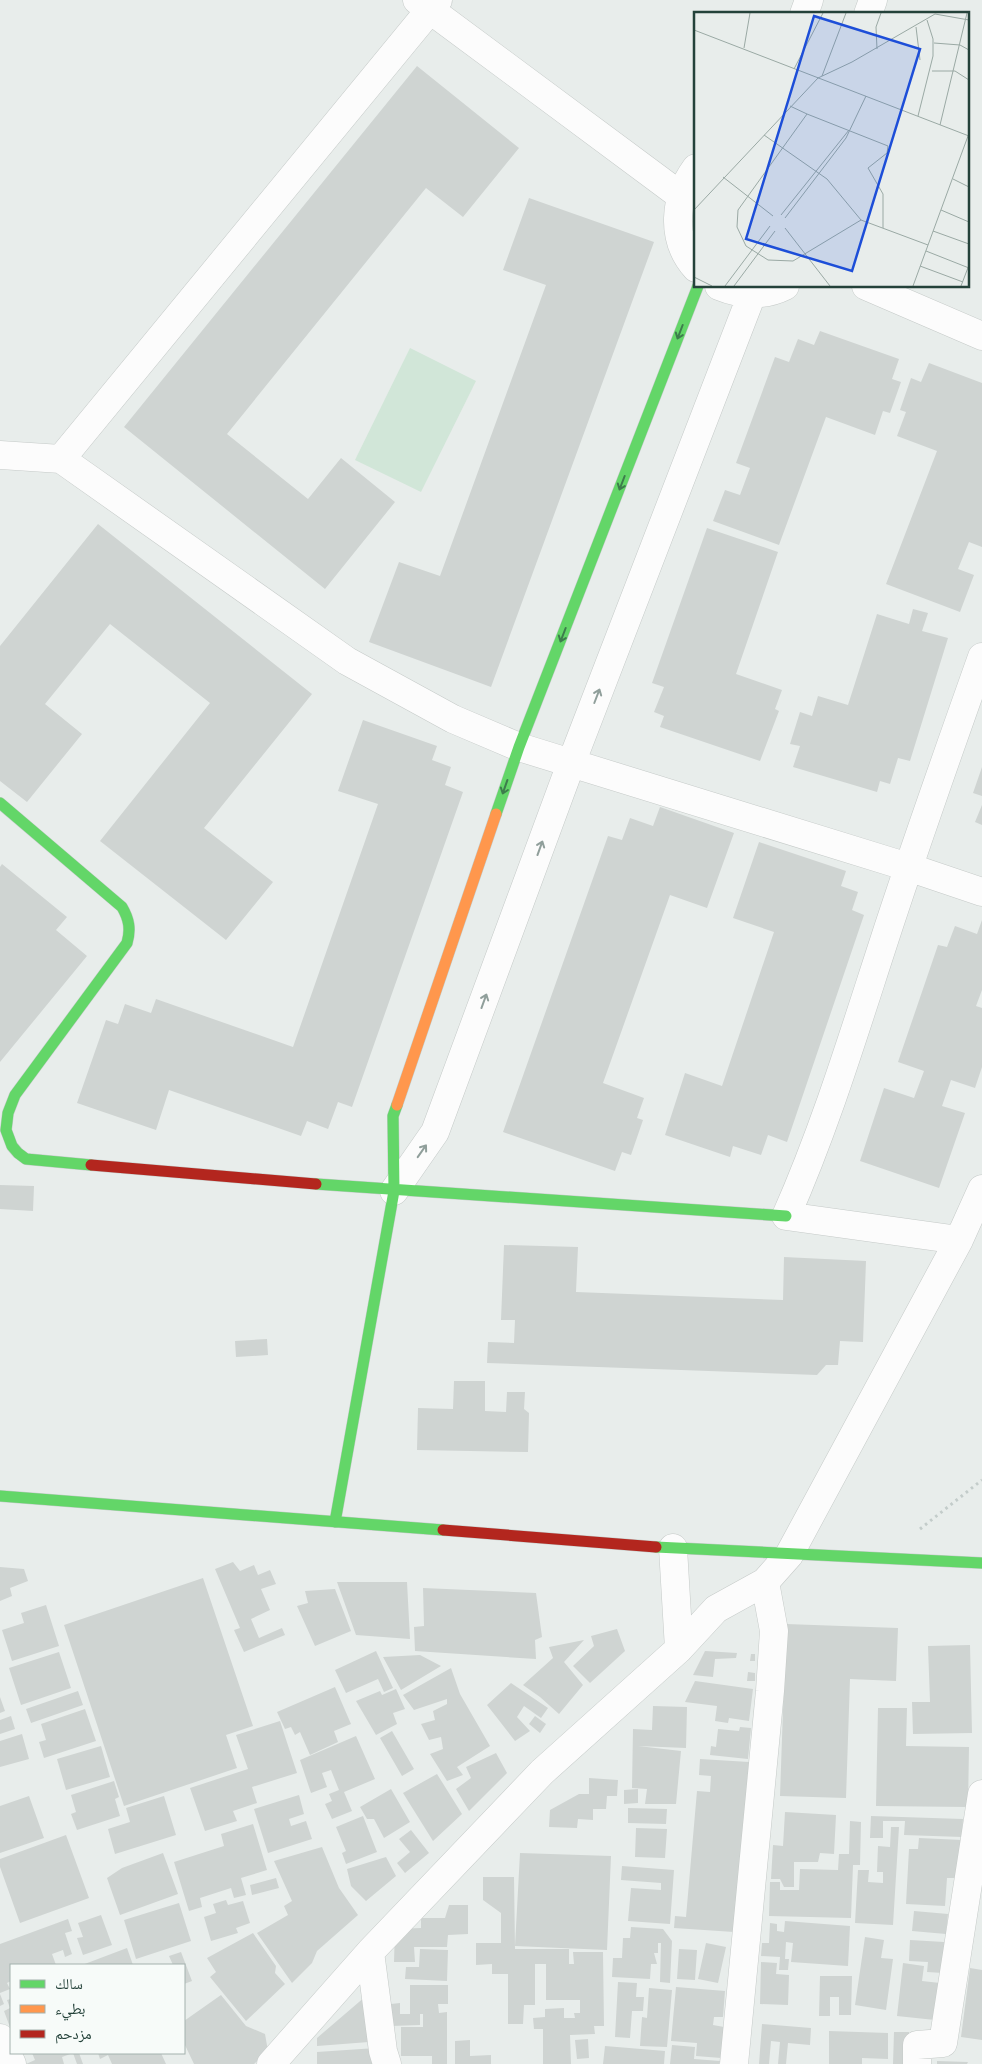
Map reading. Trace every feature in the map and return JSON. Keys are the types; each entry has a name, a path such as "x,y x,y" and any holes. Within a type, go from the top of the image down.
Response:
{"street":[{"path":"869,12 873,0"},
{"path":"61,459 428,3 681,196"},
{"path":"694,171 686,182 681,196 676,223 680,242 694,266"},
{"path":"335,1522 394,1191 393,1116 519,747 697,288"},
{"path":"724,288 734,292 752,294 775,291 781,288"},
{"path":"871,288 982,336"},
{"path":"394,1191 435,1132 572,761 752,294"},
{"path":"0,455 61,459 347,662 445,714 519,747 572,761 908,866 982,892"},
{"path":"786,1216 830,1106 908,866 982,658"},
{"path":"0,804 122,906 129,919 131,932 127,943 15,1095 7,1112 4,1126 11,1144 18,1154 26,1159 394,1191 786,1216 959,1240"},
{"path":"271,2064 370,1952 542,1772 679,1649 716,1609 765,1582 790,1555 959,1240 982,1188"},
{"path":"0,1496 673,1548 982,1563"},
{"path":"673,1548 679,1649"},
{"path":"734,2064 770,1691 774,1631 765,1582"},
{"path":"917,2064 918,2045 943,2043 982,1794"},
{"path":"370,1952 383,2051 387,2064"},
{"path":"0,2038 12,2064"}],"path":[{"path":"881,1559 982,1480"}],"green space":[{"path":"410,348 476,381 421,492 355,460"}],"building":[{"path":"417,66 519,148 463,217 426,188 227,434 308,499 341,458 395,502 325,589 124,427"},
{"path":"529,198 654,242 491,687 369,642 399,562 440,576 546,285 503,270"},
{"path":"820,331 899,359 892,379 901,382 890,413 883,411 875,435 826,417 779,545 713,521 725,490 740,495 750,468 736,463 775,357 789,362 798,339 814,345"},
{"path":"929,363 982,383 982,547 969,542 958,569 974,575 960,612 886,584 937,451 897,436 906,412 900,410 911,378 921,382"},
{"path":"98,524 312,694 204,828 273,882 226,940 100,841 210,703 110,624 45,704 82,734 27,802 0,781 0,646"},
{"path":"707,528 778,552 736,674 782,690 775,709 779,711 760,761 660,727 664,716 654,712 664,687 652,683"},
{"path":"913,609 928,613 922,631 948,638 910,761 898,758 890,784 880,781 877,792 793,767 800,746 790,744 800,712 812,716 818,696 848,705 877,614 909,624"},
{"path":"363,720 437,746 432,760 451,767 445,785 463,792 352,1107 338,1102 328,1129 307,1121 301,1136 169,1090 156,1130 77,1103 106,1020 118,1024 125,1004 151,1013 156,999 293,1047 378,804 338,791"},
{"path":"982,767 982,796 973,793"},
{"path":"982,805 982,825 975,822"},
{"path":"660,807 734,833 707,908 670,895 603,1083 644,1098 637,1118 643,1120 631,1155 622,1152 615,1171 503,1132 608,836 622,840 630,818 653,826"},
{"path":"759,842 846,871 841,886 858,892 852,910 864,915 787,1142 768,1135 761,1155 733,1146 730,1157 665,1135 685,1073 722,1086 774,932 733,918"},
{"path":"2,864 67,917 56,930 87,956 0,1062 0,867"},
{"path":"982,920 982,990 976,1006 982,1008 982,1067 975,1088 951,1080 942,1106 965,1113 939,1188 860,1161 884,1088 914,1098 924,1071 898,1062 938,945 947,947 955,926 977,934"},
{"path":"0,1185 34,1186 33,1211 0,1209"},
{"path":"504,1245 578,1247 576,1292 783,1300 784,1257 866,1261 863,1342 840,1341 838,1365 826,1365 817,1375 487,1363 488,1342 514,1343 515,1320 501,1320"},
{"path":"267,1339 268,1355 236,1357 235,1341"},
{"path":"454,1381 485,1381 485,1411 506,1412 507,1392 525,1392 524,1409 529,1413 528,1452 417,1450 418,1408 453,1409"},
{"path":"233,1562 240,1571 254,1565 258,1575 270,1570 276,1584 261,1589 270,1610 251,1619 259,1638 282,1628 285,1635 244,1652 234,1630 240,1628 215,1569"},
{"path":"0,1567 24,1569 28,1581 10,1588 12,1596 0,1601"},
{"path":"203,1578 253,1726 226,1735 237,1768 124,1806 64,1625"},
{"path":"337,1582 407,1582 410,1639 356,1635"},
{"path":"423,1588 536,1593 542,1637 535,1640 536,1659 415,1651 414,1627 424,1626"},
{"path":"335,1589 351,1631 315,1646 297,1606 308,1603 305,1591"},
{"path":"46,1605 59,1646 12,1661 2,1630 24,1623 21,1613"},
{"path":"786,1624 898,1628 896,1681 850,1679 846,1798 780,1796"},
{"path":"617,1629 625,1651 590,1683 573,1666 594,1646 591,1636"},
{"path":"584,1640 564,1662 583,1685 559,1714 523,1685 553,1658 549,1647"},
{"path":"970,1645 972,1733 913,1734 912,1702 930,1702 928,1646"},
{"path":"376,1651 393,1688 384,1692 378,1679 346,1693 335,1670"},
{"path":"705,1651 737,1653 736,1658 715,1659 713,1677 693,1675"},
{"path":"59,1652 71,1688 21,1705 9,1668"},
{"path":"751,1654 755,1654 755,1661 750,1661"},
{"path":"420,1655 441,1666 401,1690 383,1657"},
{"path":"451,1668 460,1694 490,1746 457,1767 463,1775 447,1781 430,1754 443,1749 441,1737 429,1740 421,1724 435,1720 433,1711 447,1704 447,1699 414,1710 403,1695"},
{"path":"748,1672 755,1673 755,1681 747,1681"},
{"path":"695,1681 753,1689 749,1721 729,1718 728,1723 715,1721 717,1706 685,1702"},
{"path":"511,1683 548,1708 541,1718 524,1706 517,1717 530,1731 515,1741 487,1705"},
{"path":"335,1687 351,1724 334,1731 338,1742 310,1755 300,1732 295,1735 291,1727 285,1729 277,1712"},
{"path":"396,1689 405,1709 393,1713 397,1724 376,1735 356,1701 380,1691 382,1695"},
{"path":"78,1691 83,1705 31,1723 26,1709"},
{"path":"0,1697 5,1711 0,1713"},
{"path":"653,1706 687,1707 686,1748 638,1746 681,1751 676,1804 645,1804 647,1789 632,1788 633,1729 652,1730"},
{"path":"878,1708 907,1708 906,1746 969,1747 968,1807 876,1806"},
{"path":"85,1709 96,1741 44,1758 39,1742 46,1740 41,1724"},
{"path":"11,1716 15,1729 0,1734 0,1720"},
{"path":"535,1716 546,1724 540,1733 529,1724"},
{"path":"280,1721 297,1773 252,1787 257,1803 233,1811 237,1821 205,1831 190,1788 248,1769 236,1735"},
{"path":"740,1727 751,1728 748,1759 710,1755 711,1746 716,1747 718,1729 739,1731"},
{"path":"392,1731 414,1769 402,1776 380,1738"},
{"path":"22,1734 29,1759 0,1767 0,1741"},
{"path":"356,1736 375,1779 344,1792 352,1811 332,1819 325,1804 332,1801 329,1794 339,1790 331,1770 322,1773 327,1787 311,1793 300,1760"},
{"path":"101,1746 110,1777 66,1790 57,1759"},
{"path":"496,1753 507,1773 469,1811 456,1789 471,1778 466,1767"},
{"path":"700,1759 749,1762 734,1932 674,1928 675,1916 686,1917 697,1791 710,1792 711,1776 699,1775"},
{"path":"437,1774 462,1814 433,1841 403,1793"},
{"path":"589,1778 618,1780 617,1796 607,1796 606,1809 593,1809 593,1820 578,1819 577,1828 549,1827 550,1810 579,1794 589,1794"},
{"path":"114,1781 119,1797 115,1799 120,1816 77,1830 71,1814 76,1812 71,1795"},
{"path":"391,1789 410,1822 384,1838 374,1819 367,1819 360,1807"},
{"path":"638,1789 638,1803 624,1804 624,1790"},
{"path":"299,1795 304,1814 289,1819 291,1826 306,1821 312,1839 268,1853 254,1809"},
{"path":"29,1796 44,1838 0,1853 0,1806"},
{"path":"164,1796 176,1835 115,1854 108,1829 130,1822 126,1808"},
{"path":"628,1808 667,1809 666,1824 628,1823"},
{"path":"785,1812 836,1815 834,1854 820,1853 818,1862 794,1862 794,1887 784,1887 780,1879 771,1879 773,1845 783,1846"},
{"path":"363,1816 377,1852 346,1864 342,1853 346,1851 336,1827"},
{"path":"871,1816 963,1819 962,1837 904,1835 905,1821 883,1821 883,1838 870,1838"},
{"path":"850,1821 861,1822 860,1865 853,1865 851,1918 769,1916 770,1882 780,1882 780,1890 799,1890 800,1869 838,1870 839,1854 849,1854"},
{"path":"253,1824 267,1870 241,1878 246,1895 234,1898 231,1888 200,1898 202,1907 189,1911 174,1862 224,1846 221,1834"},
{"path":"891,1827 899,1827 893,1925 855,1923 858,1870 869,1870 868,1882 883,1883 883,1872 877,1872 878,1846 890,1847"},
{"path":"636,1828 667,1829 665,1858 635,1857"},
{"path":"411,1830 429,1853 405,1873 397,1863 410,1852 399,1839"},
{"path":"66,1835 89,1898 20,1923 0,1867 0,1859"},
{"path":"919,1838 962,1840 960,1878 947,1878 945,1906 906,1904 909,1849 918,1849"},
{"path":"322,1847 339,1888 358,1915 317,1951 312,1963 292,1983 257,1933 288,1915 284,1906 292,1901 274,1861"},
{"path":"163,1853 178,1894 120,1915 107,1878 122,1868"},
{"path":"520,1853 611,1856 607,1950 515,1946"},
{"path":"386,1857 396,1876 366,1901 351,1886 347,1869"},
{"path":"622,1866 674,1870 670,1924 628,1921 631,1888 661,1890 661,1883 621,1880"},
{"path":"483,1877 514,1877 515,1949 569,1949 569,1964 574,1964 573,1952 603,1952 604,2026 594,2026 595,2034 570,2035 571,2064 543,2064 543,2029 534,2029 533,2018 545,2017 545,2009 564,2008 564,2018 575,2018 574,2013 580,2013 580,2000 546,2000 546,1964 535,1964 535,2005 524,2005 523,2024 508,2024 508,1974 492,1974 492,1964 476,1965 476,1943 501,1943 501,1913 483,1900"},
{"path":"276,1878 279,1888 252,1895 250,1885"},
{"path":"226,1900 228,1905 243,1901 250,1923 236,1928 238,1933 211,1941 204,1917 216,1913 213,1904"},
{"path":"179,1903 191,1941 136,1959 124,1920"},
{"path":"449,1905 468,1905 468,1934 448,1935 447,1947 414,1947 415,1962 394,1962 395,1929 421,1928 421,1918 445,1918"},
{"path":"914,1911 948,1914 946,1934 912,1931"},
{"path":"101,1915 112,1945 83,1955 77,1938 83,1937 78,1923"},
{"path":"68,1919 72,1931 65,1933 72,1954 65,1957 63,1950 52,1954 56,1964 10,1964 10,1982 7,1983 10,1989 0,1993 0,1944"},
{"path":"785,1921 850,1926 848,1966 791,1962 793,1943 786,1942 785,1959 789,1959 788,1970 779,1970 780,1957 761,1956 762,1943 769,1943 770,1923 777,1924 777,1931 784,1932"},
{"path":"631,1927 663,1929 672,1941 670,1983 660,1982 661,1943 658,1943 658,1953 654,1953 657,1964 651,1964 650,1979 612,1977 613,1958 622,1958 623,1938 630,1938"},
{"path":"253,1933 276,1966 275,1973 285,1984 246,2021 210,1977 216,1972 207,1958"},
{"path":"865,1937 884,1940 881,1958 893,1959 886,2010 855,2005"},
{"path":"910,1940 944,1942 943,1973 927,1972 928,1962 909,1961"},
{"path":"706,1943 726,1947 718,1983 698,1979"},
{"path":"127,1948 133,1964 85,1964"},
{"path":"420,1949 448,1950 447,1981 405,1979 406,1967 419,1967"},
{"path":"679,1949 697,1950 695,1980 677,1979"},
{"path":"181,1952 192,1981 185,1984 185,1964 173,1964 169,1956"},
{"path":"761,1962 777,1963 776,1974 789,1975 788,2005 760,2004"},
{"path":"903,1963 924,1966 922,1981 940,1983 935,2020 897,2016"},
{"path":"970,1968 982,1970 982,2040 961,2037"},
{"path":"820,1976 852,1976 851,2015 839,2015 839,1997 830,1997 830,2016 819,2016"},
{"path":"618,1982 637,1983 636,1997 644,1997 643,2011 632,2011 630,2038 615,2037"},
{"path":"410,1985 448,1985 448,2004 438,2004 439,2013 447,2012 447,2064 432,2064 432,2056 401,2056 401,2027 423,2027 423,2014 420,2014 420,2025 391,2026 391,2004 400,2003 400,2014 410,2014"},
{"path":"676,1987 725,1991 723,2017 714,2017 713,2025 724,2027 721,2058 696,2056 697,2043 671,2041"},
{"path":"649,1988 672,1990 667,2047 640,2046 642,2017 647,2018"},
{"path":"0,1994 4,2004 0,2006"},
{"path":"221,1995 246,2026 265,2034 268,2051 254,2064 194,2064 185,2045 185,2020"},
{"path":"366,1996 369,2042 317,2046 317,2038"},
{"path":"10,2008 10,2027 4,2011"},
{"path":"762,2024 811,2028 810,2045 788,2043 786,2064 778,2064 780,2042 771,2041 769,2064 759,2064"},
{"path":"829,2031 888,2033 888,2059 862,2058 862,2064 829,2064"},
{"path":"894,2032 909,2032 908,2064 893,2064"},
{"path":"588,2039 589,2058 577,2059 575,2040"},
{"path":"470,2040 470,2056 491,2055 491,2064 455,2064 455,2041"},
{"path":"672,2045 695,2047 694,2059 720,2061 719,2064 670,2064"},
{"path":"605,2046 665,2051 664,2064 603,2064"},
{"path":"376,2048 378,2064 317,2064 317,2052"},
{"path":"32,2054 70,2054 62,2057 64,2064 26,2064 35,2060"},
{"path":"73,2054 79,2054 83,2064 77,2064"},
{"path":"98,2054 161,2054 166,2064 112,2064 108,2055 100,2059"},
{"path":"937,2061 968,2062 967,2064 937,2064"}],"traffic: fast":[{"path":"496,814 519,747 697,288"},
{"path":"0,803 122,907 128,920 129,933 127,943 15,1095 8,1113 6,1130 12,1146 26,1159 91,1165"},
{"path":"335,1522 394,1191 393,1116 397,1105"},
{"path":"316,1184 786,1216"},
{"path":"0,1496 443,1530"},
{"path":"656,1547 982,1563"}],"traffic: slow":[{"path":"397,1105 496,814"}],"traffic: jam":[{"path":"91,1165 316,1184"},
{"path":"443,1530 656,1547"}]}
